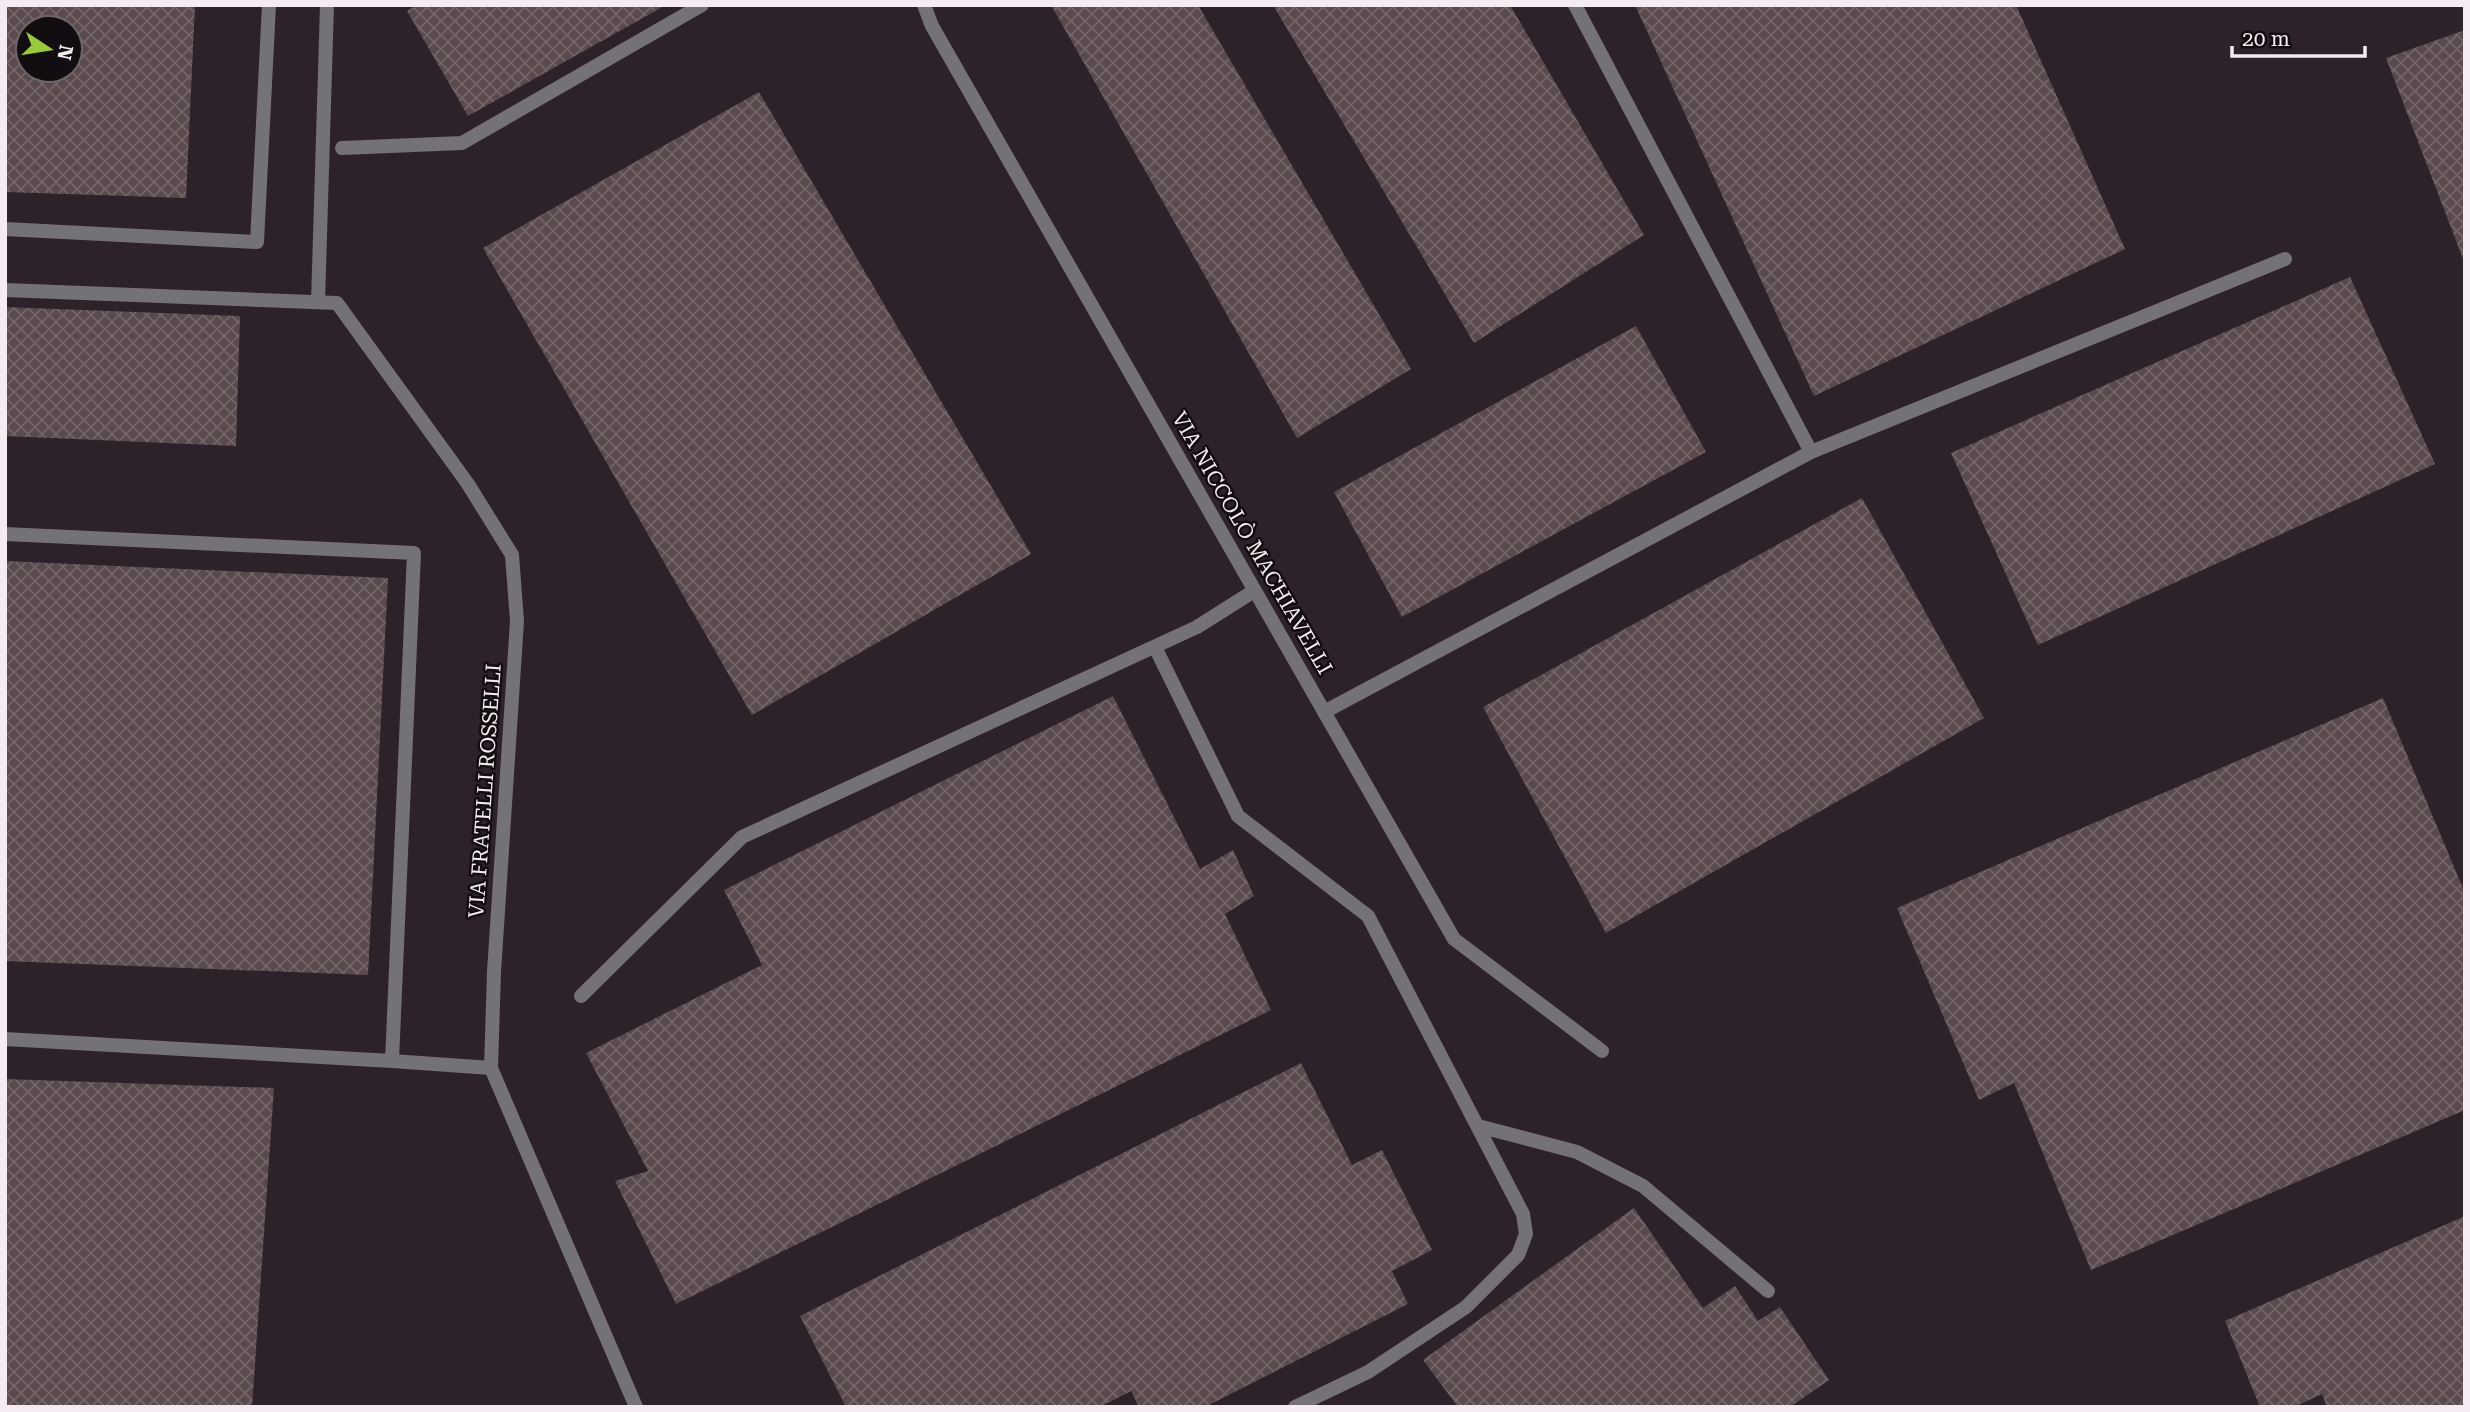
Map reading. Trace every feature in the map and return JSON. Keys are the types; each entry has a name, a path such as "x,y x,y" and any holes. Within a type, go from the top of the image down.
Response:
{"street":[{"path":"5,229 257,242 268,5"},
{"path":"318,302 327,5"},
{"path":"342,148 462,143 702,5"},
{"name":"VIA NICCOLÒ MACHIAVELLI","path":"925,5 932,26 1454,939 1602,1051"},
{"path":"1576,5 1811,452"},
{"path":"1324,712 1811,452 2285,259"},
{"name":"VIA FRATELLI ROSSELLI","path":"5,290 337,303 468,484 512,555 517,621 494,972 491,1068 636,1407"},
{"path":"5,534 414,553 392,1061"},
{"path":"581,996 742,837 1197,628 1254,591"},
{"path":"1155,647 1238,816 1368,916 1523,1214 1526,1234 1518,1255 1465,1307 1368,1371 1295,1407"},
{"path":"5,1039 491,1068"},
{"path":"1478,1126 1577,1152 1643,1186 1768,1291"}],"building":[{"path":"5,5 195,5 186,198 5,192"},
{"path":"417,5 666,5 468,116 407,11"},
{"path":"1051,5 1198,5 1411,369 1297,438"},
{"path":"1273,5 1510,5 1644,235 1474,343"},
{"path":"1635,5 2016,5 2125,249 1814,396"},
{"path":"2465,30 2465,264 2386,58"},
{"path":"759,92 1031,554 752,715 483,248"},
{"path":"2350,277 2435,464 2038,645 1951,453"},
{"path":"5,307 240,316 236,446 5,436"},
{"path":"1636,326 1706,452 1402,617 1334,492"},
{"path":"1862,498 1984,718 1606,933 1483,707"},
{"path":"5,561 388,578 368,975 5,961"},
{"path":"1113,696 1200,869 1233,850 1254,896 1225,914 1271,1010 676,1304 615,1181 648,1171 586,1053 762,965 724,890"},
{"path":"2383,698 2465,893 2465,1110 2091,1270 2014,1083 1979,1100 1897,908"},
{"path":"1301,1063 1352,1165 1382,1150 1432,1250 1392,1271 1408,1304 1205,1407 1139,1407 1131,1391 1100,1407 846,1407 800,1316"},
{"path":"5,1079 274,1088 252,1407 5,1407"},
{"path":"1634,1208 1703,1308 1735,1286 1758,1321 1780,1307 1829,1380 1790,1407 1458,1407 1423,1360"},
{"path":"2465,1216 2465,1407 2327,1407 2322,1394 2294,1407 2260,1407 2225,1321"}]}
